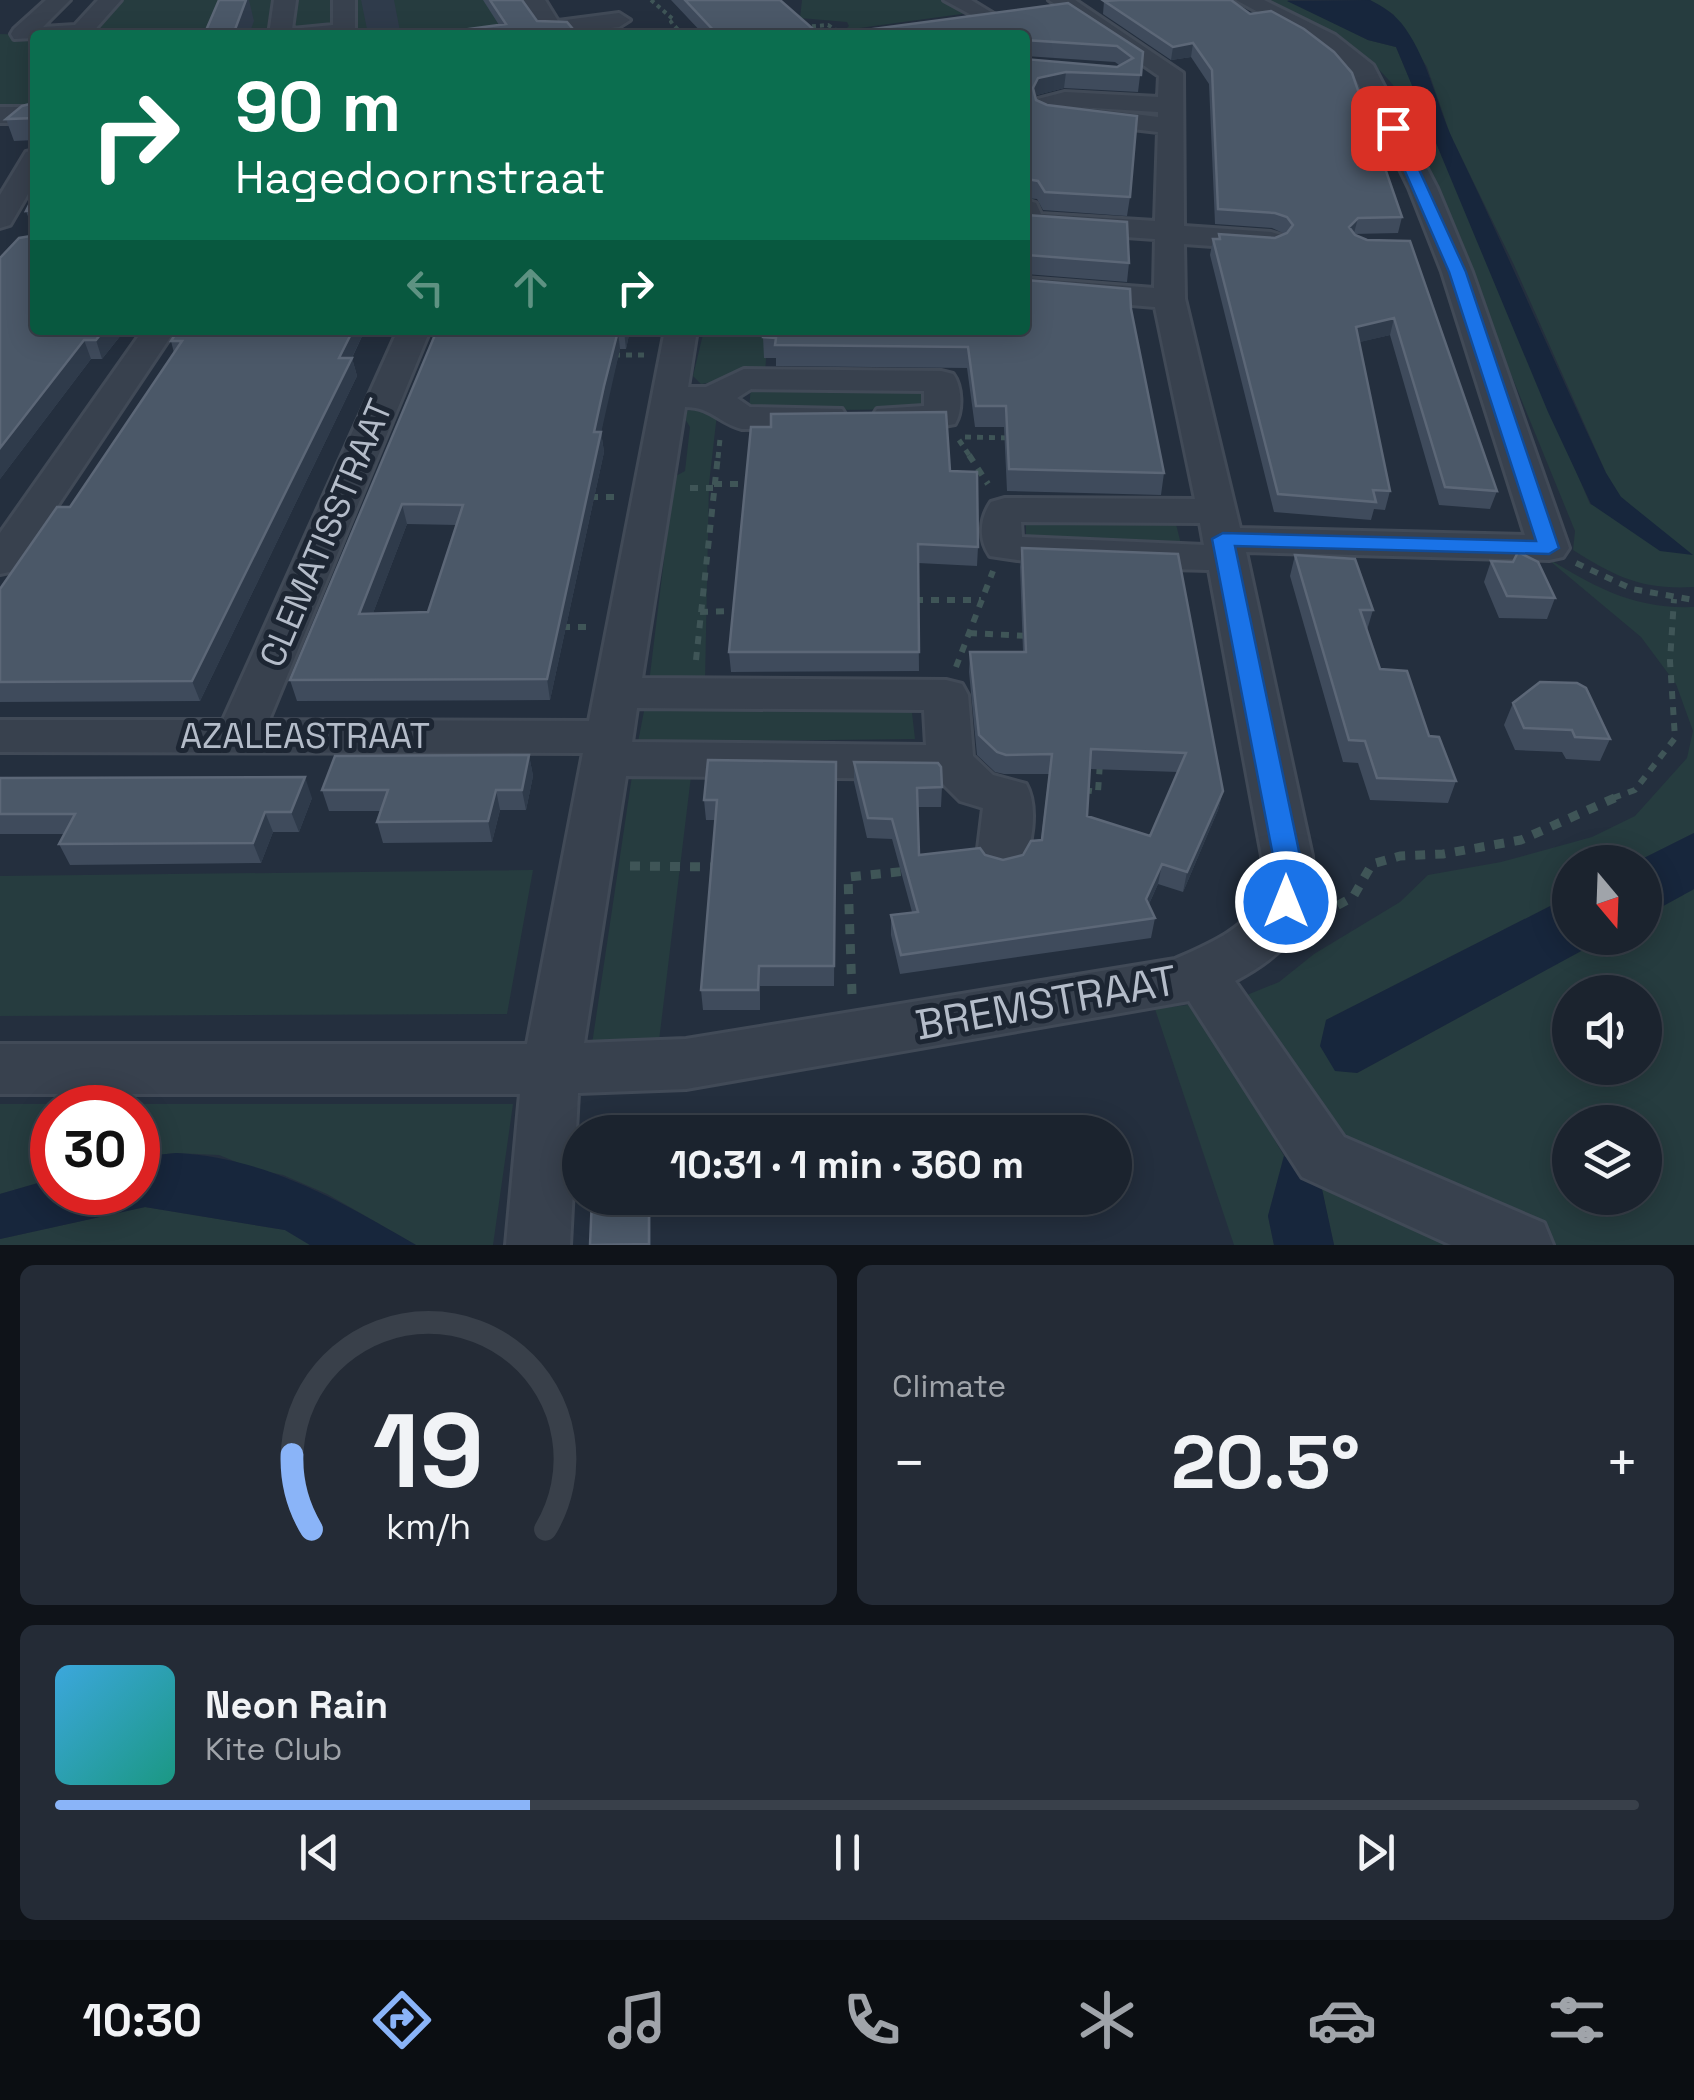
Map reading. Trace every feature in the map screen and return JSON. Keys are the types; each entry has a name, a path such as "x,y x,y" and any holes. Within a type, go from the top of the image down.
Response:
{"street":[{"path":"30,34 22,34 59,0"},
{"path":"83,30 110,0"},
{"path":"281,30 286,0"},
{"path":"344,0 344,30"},
{"path":"534,0 552,28 626,28"},
{"path":"600,0 626,28"},
{"path":"955,0 988,17"},
{"path":"999,513 1058,554 1222,536 1549,548 1361,65 1327,40 1248,0"},
{"path":"943,23 1058,7"},
{"name":"BREMSTRAAT","path":"0,1069 551,1070 686,1064 1164,984 1226,962 1262,932 1286,902 1287,856 1169,258 1161,96 1058,7"},
{"path":"0,116 30,116"},
{"path":"6,235 30,171"},
{"path":"1030,222 1169,258"},
{"path":"1030,286 1270,241"},
{"path":"1030,263 1169,258"},
{"path":"0,562 156,335"},
{"name":"CLEMATISSTRAAT","path":"239,736 412,335"},
{"path":"686,370 744,379 940,381 942,416 742,418 686,370"},
{"path":"538,1245 551,1070 653,497 686,370"},
{"path":"612,730 692,695 946,695 950,762 977,790 1009,797 1002,857"},
{"path":"612,730 950,762"},
{"name":"AZALEASTRAAT","path":"0,736 612,730"},
{"path":"1200,973 1323,1157 1522,1245"}],"path":[{"path":"651,0 679,30"},
{"path":"795,28 828,25 836,30"},
{"path":"598,356 686,370"},
{"path":"692,695 722,424 742,418"},
{"path":"946,695 980,600 999,513 956,436 1026,438"},
{"path":"970,483 999,513"},
{"path":"714,484 769,484"},
{"path":"574,497 653,497"},
{"path":"1549,548 1612,583 1649,597 1694,600"},
{"path":"1262,932 1343,908 1364,887 1372,864 1400,856 1443,854 1520,840 1574,813 1635,790 1675,738 1670,661 1674,599"},
{"path":"902,600 980,600"},
{"path":"700,612 754,612"},
{"path":"552,627 630,627"},
{"path":"969,633 1046,636"},
{"path":"1080,790 1098,792 1098,747"},
{"path":"588,866 737,867"},
{"path":"854,1035 848,877 914,870"}],"green space":[{"path":"121,0 277,0 268,30 95,30"},
{"path":"293,0 335,0 337,27 293,30"},
{"path":"350,0 522,0 541,30 341,30"},
{"path":"802,0 948,0 969,13 845,30 847,22 800,18"},
{"path":"1262,0 1287,0 1368,40 1396,47 1590,504 1653,525 1620,496 1606,473 1514,265 1450,134 1427,67 1393,14 1370,0 1694,0 1694,587 1630,580 1573,550 1575,531 1393,85 1349,46"},
{"path":"609,24 613,30 559,30"},
{"path":"0,34 30,35 30,107 0,107"},
{"path":"703,335 768,335 765,374 701,384 693,376"},
{"path":"751,384 925,389 927,409 749,411"},
{"path":"702,408 717,414 709,484 705,682 649,683 674,477 685,471 690,427 684,417 686,411"},
{"path":"1026,517 1175,520 1182,548 1026,540"},
{"path":"1544,556 1615,594 1652,604 1694,607 1694,833 1662,849 1662,845 1563,845 1592,837 1635,816 1687,758 1693,731 1676,684 1641,637"},
{"path":"911,704 915,739 638,742 645,706"},
{"path":"692,768 659,1041 591,1051 633,769"},
{"path":"1552,848 1552,905 1326,1020 1357,1073 1574,955 1662,955 1662,907 1694,889 1694,1245 1334,1245 1319,1176 1242,997 1279,982 1314,954 1400,902 1428,875"},
{"path":"533,870 507,1014 0,1016 0,876"},
{"path":"1195,1004 1284,1156 1268,1216 1274,1245 1234,1245 1155,1009"},
{"path":"0,1104 30,1104 30,1185 0,1194"},
{"path":"160,1104 513,1104 493,1245 416,1245 327,1194 283,1175 219,1155 160,1155"},
{"path":"160,1209 285,1230 310,1245 0,1245 0,1239 109,1215 160,1215"}],"water":[{"path":"1370,0 1398,19 1420,55 1453,140 1606,473 1621,497 1693,555 1660,551 1591,504 1548,412 1396,47 1368,40 1287,1"},
{"path":"1694,833 1694,889 1662,907 1662,849"},
{"path":"1552,905 1552,955 1574,955 1357,1073 1335,1071 1320,1046 1326,1020"},
{"path":"160,1155 209,1156 271,1172 330,1198 416,1245 310,1245 285,1230 160,1209"},
{"path":"1284,1156 1319,1175 1334,1245 1274,1245 1268,1216"},
{"path":"30,1185 30,1215 109,1215 0,1239 0,1194"}],"building":[{"path":"219,0 246,0 235,30 206,30"},
{"path":"490,0 522,0 537,21 567,22 574,30 461,30 506,24"},
{"path":"685,0 780,0 814,30 713,30"},
{"path":"1231,0 1250,14 1271,11 1304,29 1334,52 1352,73 1402,217 1358,218 1349,227 1367,240 1410,241 1497,491 1445,487 1394,318 1356,327 1390,491 1373,490 1376,502 1278,494 1213,239 1220,239 1219,234 1275,238 1293,225 1287,217 1275,213 1218,209 1212,70 1193,43 1173,47 1104,1"},
{"path":"1068,3 1143,52 1141,75 1066,72 1038,78 1033,88 1036,100 1047,105 1137,116 1130,197 1045,192 1038,181 1030,180 1030,59 1117,67 1133,58 1117,46 1030,40 1030,30 866,30"},
{"path":"30,104 30,118 6,119"},
{"path":"1030,215 1127,222 1129,263 1030,255"},
{"path":"30,236 30,335 100,335 96,340 84,340 0,448 0,258 19,238"},
{"path":"1030,280 1130,289 1164,473 1009,469 1006,406 976,406 968,347 775,345 776,338 763,337 1030,335"},
{"path":"175,335 350,335 339,358 352,358 192,681 0,682 0,589 57,507 70,507 182,341 171,341"},
{"path":"435,335 617,335 594,432 601,432 547,679 290,680","holes":["402,504 463,505 428,612 359,614"]},
{"path":"946,412 950,471 977,472 978,547 918,544 919,652 729,652 751,427 771,427 771,414"},
{"path":"1022,548 1178,554 1223,791 1187,872 1162,864 1146,899 1155,918 901,955 891,915 918,912 892,819 868,818 854,762 938,763 941,767 942,787 917,788 919,855 980,848 985,855 1003,860 1023,855 1031,841 1042,840 1052,754 1006,755 979,735 970,652 1026,652","holes":["1091,749 1186,753 1150,836 1087,816"]},
{"path":"1518,552 1538,562 1555,598 1507,596 1491,561 1513,562"},
{"path":"1295,555 1355,559 1373,610 1360,610 1380,669 1407,671 1429,736 1439,737 1456,781 1377,778 1365,741 1349,740"},
{"path":"1540,682 1577,683 1586,688 1610,739 1575,737 1572,730 1524,728 1513,703"},
{"path":"529,755 522,790 496,790 488,821 377,822 388,790 322,790 335,756"},
{"path":"708,760 836,762 834,966 759,966 758,990 701,990 717,800 704,800"},
{"path":"305,777 291,812 265,812 253,843 59,844 75,814 0,814 0,778"},
{"path":"591,1215 649,1215 649,1244 590,1245"}],"route":[{"path":"1286,902 1287,856 1223,539 1549,548 1458,272 1393,128"}]}
